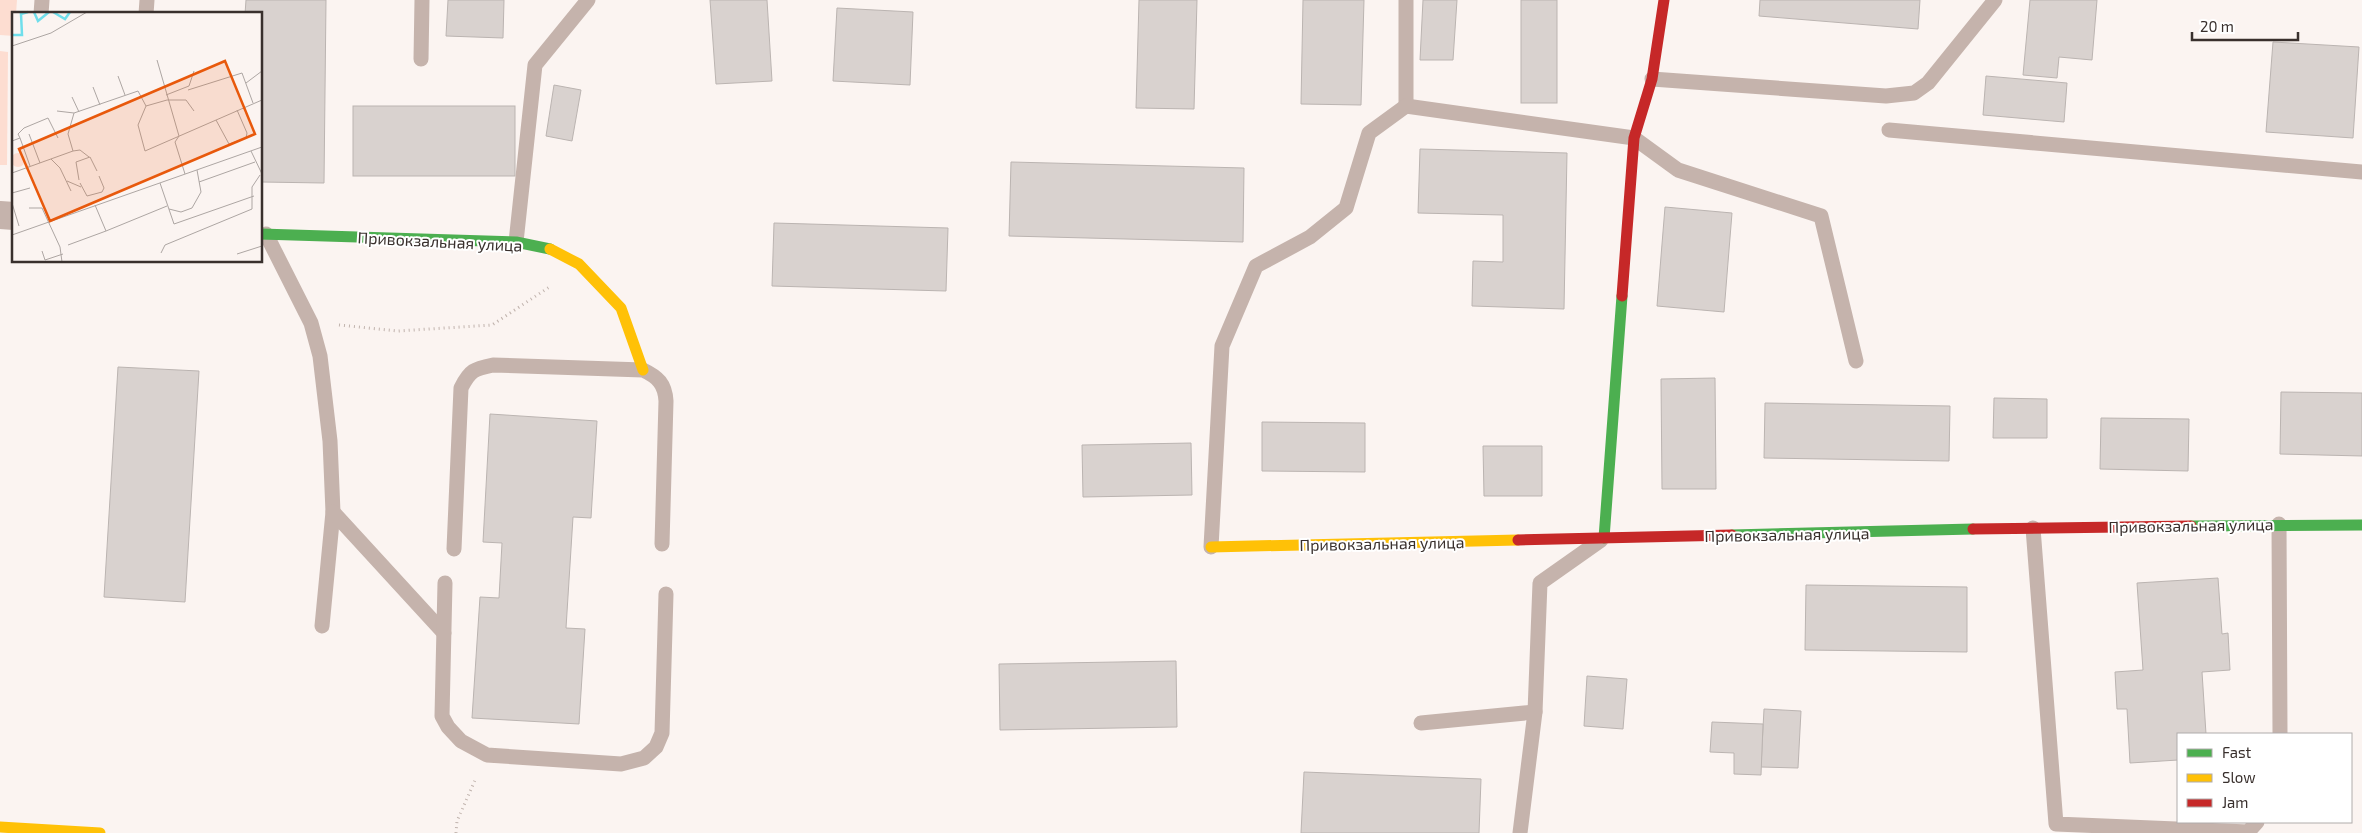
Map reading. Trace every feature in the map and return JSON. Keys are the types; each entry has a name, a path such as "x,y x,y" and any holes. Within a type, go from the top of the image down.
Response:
{"street":[{"path":"1604,538 1634,138 1652,79 1664,0"},
{"name":"Привокзальная улица","path":"264,234 516,242 549,249 579,264 621,308 643,370"},
{"name":"Привокзальная улица","path":"1211,547 2033,528 2279,524 2362,525"},
{"path":"0,827 100,833"}],"lane":[{"path":"421,60 422,0"},
{"path":"516,242 535,65 588,0"},
{"path":"1406,0 1406,106"},
{"path":"1652,79 1886,96 1914,92 1928,83 1995,0"},
{"path":"1211,547 1222,346 1256,266 1310,237 1346,208 1369,133 1406,106 1634,138 1678,170 1821,216 1856,361"},
{"path":"1889,130 2362,172"},
{"path":"264,234 311,323 320,356 330,441 333,512 322,626"},
{"path":"454,549 461,388 468,374 477,368 492,365 643,370 658,376 666,391 662,544"},
{"path":"333,512 444,633"},
{"path":"2279,524 2280,733"},
{"path":"2033,528 2056,824 2248,832 2256,823"},
{"path":"1520,833 1535,712 1540,582 1604,538"},
{"path":"445,583 442,716 448,727 461,741 487,755 621,764 644,758 656,747 662,733 666,594"},
{"path":"1421,723 1535,712"}],"path":[{"path":"311,323 398,330 492,325 545,291 579,264"},
{"path":"456,833 458,821 487,755"}],"shaded area":[{"path":"0,0 17,0 16,12 12,12 12,36 0,35"},
{"path":"0,51 8,52 7,165 0,165"}],"building":[{"path":"246,0 326,0 324,183 262,182 262,12 245,12"},
{"path":"448,0 504,0 503,38 446,36"},
{"path":"710,0 767,0 772,81 716,84"},
{"path":"1139,0 1197,0 1194,109 1136,108"},
{"path":"1303,0 1364,0 1361,105 1301,104"},
{"path":"1423,0 1457,0 1453,60 1420,60"},
{"path":"1521,0 1557,0 1557,103 1521,103"},
{"path":"1760,0 1920,0 1918,29 1759,16"},
{"path":"2030,0 2097,0 2092,60 2059,57 2057,78 2023,75"},
{"path":"837,8 913,12 910,85 833,81"},
{"path":"2273,42 2359,47 2353,138 2266,132"},
{"path":"1986,76 2067,83 2064,122 1983,115"},
{"path":"554,85 581,90 572,141 546,136"},
{"path":"353,106 515,106 515,176 353,176"},
{"path":"1420,149 1567,153 1564,309 1472,306 1473,261 1503,262 1503,215 1418,213"},
{"path":"1011,162 1244,168 1243,242 1009,236"},
{"path":"1665,207 1732,213 1724,312 1657,306"},
{"path":"774,223 948,228 946,291 772,286"},
{"path":"118,367 199,371 185,602 104,597"},
{"path":"1715,378 1716,489 1662,489 1661,379"},
{"path":"2281,392 2362,393 2362,456 2280,454"},
{"path":"1994,398 2047,399 2047,438 1993,438"},
{"path":"1765,403 1950,406 1949,461 1764,458"},
{"path":"490,414 597,421 591,518 573,517 566,628 585,629 579,724 472,718 480,597 499,598 502,543 483,542"},
{"path":"2101,418 2189,419 2188,471 2100,469"},
{"path":"1262,422 1365,423 1365,472 1262,471"},
{"path":"1191,443 1192,495 1083,497 1082,445"},
{"path":"1483,446 1542,446 1542,496 1484,496"},
{"path":"2218,578 2222,634 2228,633 2230,670 2202,672 2206,733 2177,733 2177,760 2130,763 2127,709 2117,709 2115,672 2143,670 2137,583"},
{"path":"1806,585 1967,587 1967,652 1805,650"},
{"path":"1176,661 1177,727 1000,730 999,664"},
{"path":"1587,676 1627,679 1623,729 1584,726"},
{"path":"1764,709 1801,711 1798,768 1761,767"},
{"path":"1712,722 1763,724 1761,775 1734,774 1734,753 1710,752"},
{"path":"1304,772 1481,779 1479,833 1301,833"}],"traffic: fast":[{"path":"262,234 516,242 550,249"},
{"path":"1604,538 1622,296"},
{"path":"2191,526 2362,525"},
{"path":"1732,535 1973,529"}],"traffic: slow":[{"path":"550,249 579,264 621,308 643,370"},
{"path":"1211,547 1518,540"},
{"path":"0,827 100,833"}],"traffic: jam":[{"path":"1622,296 1634,138 1652,79 1664,0"},
{"path":"1973,529 2191,526"},
{"path":"1518,540 1732,535"}]}
